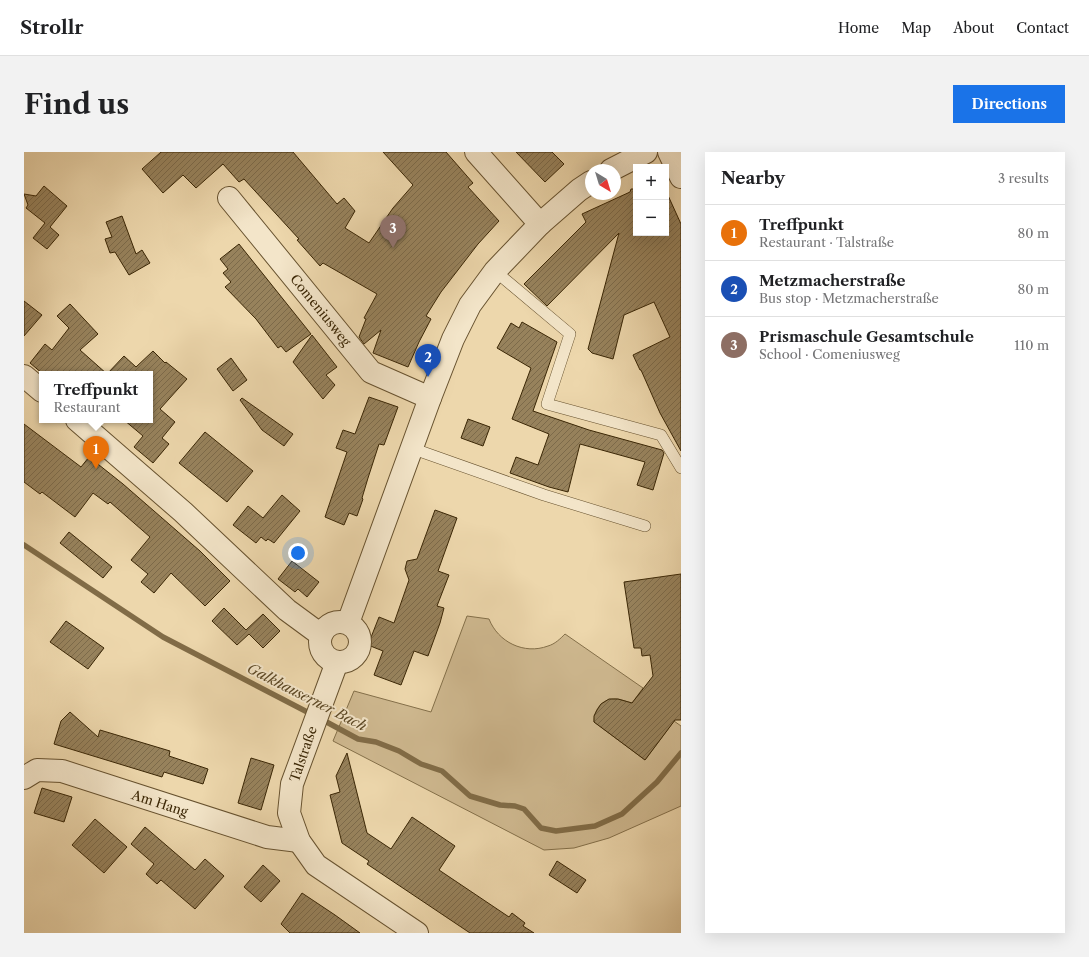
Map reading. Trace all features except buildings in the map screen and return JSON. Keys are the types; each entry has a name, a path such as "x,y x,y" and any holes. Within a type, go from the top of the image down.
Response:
{"street":[{"path":"476,152 540,224"},
{"path":"621,165 646,152"},
{"path":"669,152 681,178"},
{"path":"348,623 430,398 456,332 470,306 495,271 540,224 578,190 585,186"},
{"name":"Comeniusweg","path":"229,198 371,372 430,398"},
{"path":"24,376 39,388"},
{"path":"80,423 183,512 287,610 320,635"},
{"path":"341,621 348,623 354,626 358,632 361,644 358,652 353,658 344,662 337,662 326,657 322,652 320,635 326,627 332,623 341,621"},
{"name":"Talstraße","path":"337,662 309,734 292,784 289,813 299,841 316,865 417,933"},
{"name":"Am Hang","path":"24,778 37,770 62,772 267,837 299,841"}],"lane":[{"path":"495,271 570,334 546,404 661,435 681,468"},
{"path":"411,448 544,495 645,526"}],"shaded area":[{"path":"467,616 489,619 493,627 505,640 530,649 548,646 555,643 565,634 643,688 632,703 620,699 611,699 603,702 594,717 594,722 645,760 674,721 681,726 681,806 609,838 574,848 544,850 333,741 354,691 431,712"}],"waterway":[{"name":"Galkhauserner Bach","path":"24,545 163,637 313,715"},
{"name":"Galkhauserner Bach","path":"321,719 358,739 376,742 399,751 421,764 442,771 470,796 500,805 515,806 524,809 541,828 556,831 595,826 622,814 657,782 681,753"}],"place":[{"name":"Prismaschule Gesamtschule","path":"393,248"},
{"name":"Metzmacherstraße","path":"428,377"},
{"name":"Treffpunkt","path":"96,469"}]}
